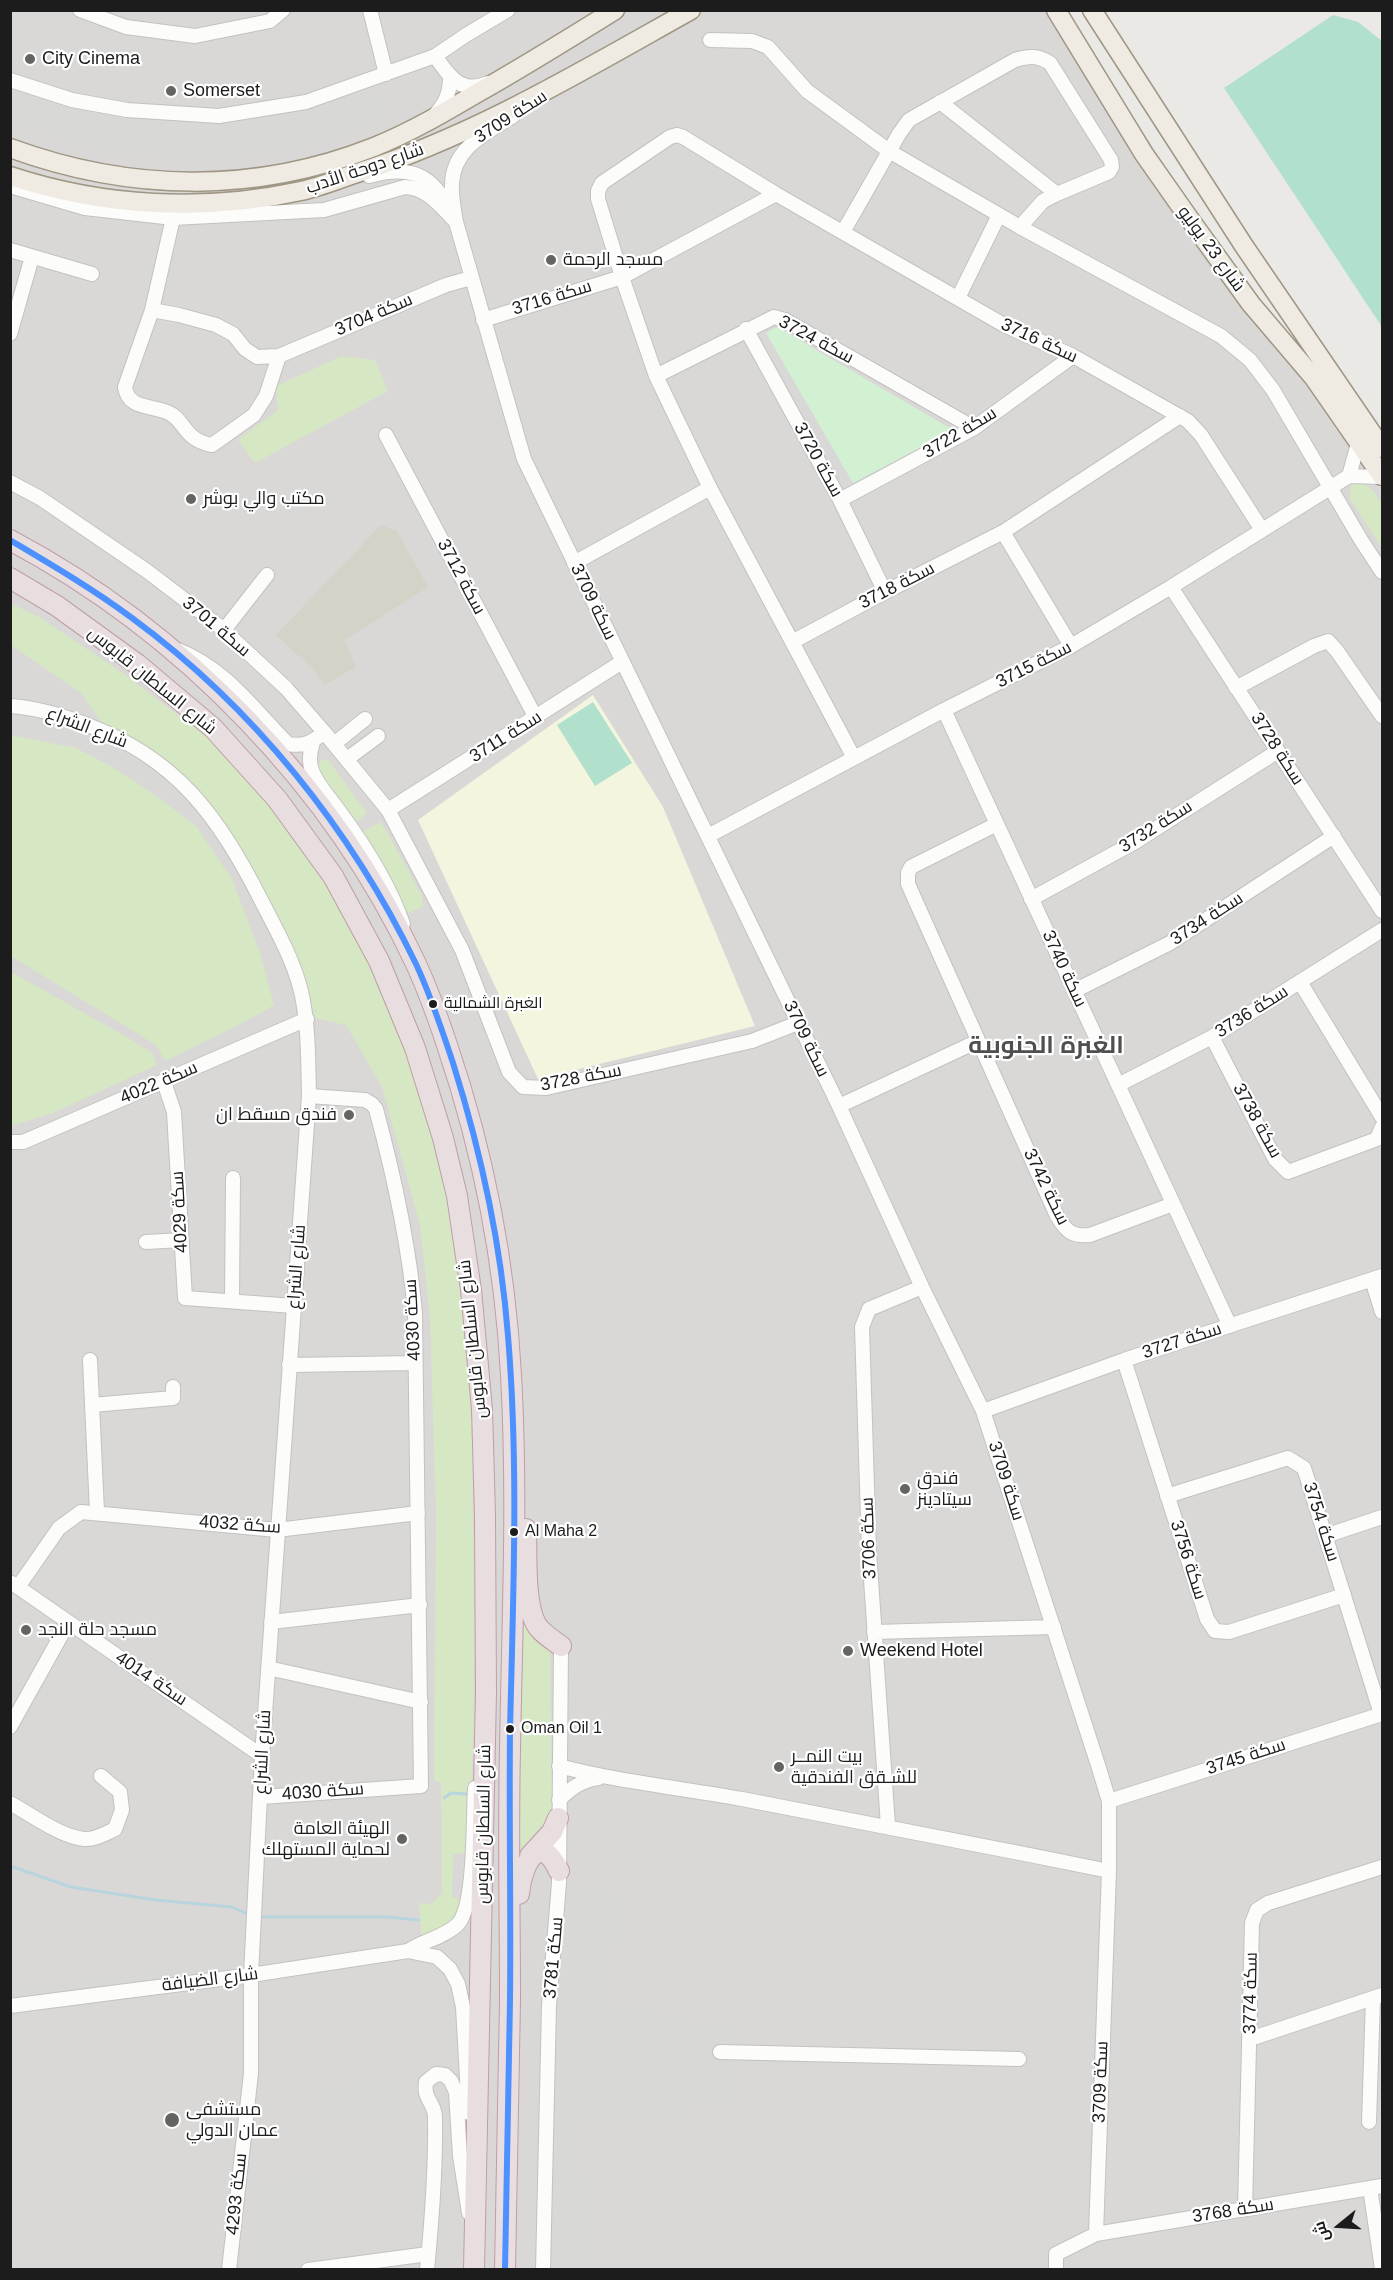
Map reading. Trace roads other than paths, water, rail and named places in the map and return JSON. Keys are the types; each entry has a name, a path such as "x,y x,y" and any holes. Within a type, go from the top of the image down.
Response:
{"highway":[{"name":"شارع السلطان قابوس","path":"10,540 73,576 166,645 218,692 289,767 334,824 372,880 417,965 461,1085 485,1174 500,1266 511,1373 514,1510 509,1794 510,2001 505,2270"},
{"name":"شارع السلطان قابوس","path":"10,578 57,606 137,664 213,728 277,799 333,876 379,961 415,1048 443,1138 457,1196 471,1290 482,1409 486,1692 475,2262"},
{"path":"511,1373 523,1481 532,1616 537,1626 561,1646"},
{"path":"510,2001 520,1878 530,1856 552,1832 559,1809"},
{"path":"530,1856 538,1852 546,1853 553,1859 559,1871"}],"main road":[{"name":"شارع دوحة الأدب","path":"10,148 48,162 94,173 143,180 251,179 298,170 374,147 432,119 615,10"},
{"path":"591,66 664,10"},
{"name":"شارع دوحة الأدب","path":"10,176 51,189 102,199 170,205 229,201 301,191 402,159 441,143 562,84 691,10"},
{"path":"1041,10 1101,103 1144,154"},
{"name":"شارع 23 يوليو","path":"1056,10 1144,154 1251,304 1314,378 1383,476"},
{"path":"1080,10 1172,150 1244,246"},
{"name":"شارع 23 يوليو","path":"1092,10 1244,246 1383,448"},
{"path":"1106,10 1186,141 1244,246"}],"street":[{"path":"80,10 126,27 195,36 270,21 283,10"},
{"path":"370,10 386,74"},
{"path":"10,80 72,100 127,110 219,116 306,102 386,74 435,56 508,10"},
{"path":"710,40 752,41 768,47 807,91 889,151 1020,227 1221,336 1250,360 1273,390 1330,488 1383,572"},
{"path":"435,56 450,77 462,86 479,87 522,67"},
{"path":"843,232 909,120 1015,60 1029,56 1039,57 1050,63 1111,160 1112,167 1109,172 1043,201 1020,227"},
{"path":"432,119 450,92 450,77"},
{"name":"سكة 3709","path":"562,84 471,142 457,160 452,183 456,222 524,459 839,1106 922,1287 983,1411 1054,1627 1109,1801 1109,1871 1096,2234"},
{"path":"940,102 1058,194"},
{"name":"سكة 3716","path":"854,758 710,488 656,376 621,277 598,199 598,191 602,183 670,137 677,135 683,137 776,194 1004,325 1073,356 1180,416 1202,435 1262,530"},
{"name":"سكة 3709","path":"324,184 343,183 379,173 410,172 429,181 437,189 456,222"},
{"path":"10,186 85,208 173,218 324,210 405,187 417,188 430,196 456,222"},
{"path":"261,214 301,191"},
{"name":"سكة 3716","path":"483,320 621,277 776,194"},
{"path":"958,298 999,215"},
{"path":"173,218 152,310 125,387 126,396 131,402 170,413 190,436 201,443 212,445 254,415 266,396 279,356"},
{"path":"10,250 92,274"},
{"path":"10,334 14,309 32,257"},
{"name":"سكة 3704","path":"152,310 216,326 233,334 245,349 257,357 279,356 446,285 471,278"},
{"name":"سكة 3724","path":"656,376 774,317 784,320 974,428"},
{"name":"سكة 3720","path":"746,330 840,500 885,592"},
{"name":"سكة 3722","path":"840,500 974,428 1073,356"},
{"name":"سكة 3718","path":"792,642 1004,532 1180,416"},
{"name":"سكة 3712","path":"386,435 536,718"},
{"path":"1359,440 1349,476 1383,476"},
{"name":"سكة 3715","path":"708,836 944,710 1071,646 1171,587 1349,476"},
{"name":"سكة 3701","path":"10,482 40,498 147,571 224,630 286,688 388,810"},
{"path":"574,563 710,488"},
{"path":"1004,532 1071,646"},
{"path":"224,630 267,575"},
{"name":"سكة 3728","path":"1171,587 1383,912"},
{"path":"1236,688 1314,646 1328,641 1383,716"},
{"path":"166,645 199,658 240,692 288,744 296,746 313,742 324,732"},
{"name":"سكة 3711","path":"388,810 622,662"},
{"name":"شارع الشراع","path":"10,706 43,710 106,732 154,759 176,776 225,834 285,945 300,988 307,1019 309,1096 262,1756 251,1975"},
{"name":"سكة 3740","path":"944,710 1230,1326"},
{"path":"334,744 365,719"},
{"path":"347,759 378,736"},
{"path":"313,742 309,758 313,773 366,848 393,896 417,965"},
{"name":"سكة 3732","path":"1031,899 1135,842 1278,751"},
{"name":"سكة 3728","path":"388,810 462,950 509,1072 523,1087 546,1088 741,1043 798,1023"},
{"name":"سكة 3742","path":"997,824 911,867 908,873 908,884 1065,1230 1077,1237 1090,1235 1173,1204"},
{"name":"سكة 3734","path":"1074,991 1170,943 1334,836"},
{"name":"سكة 3736","path":"1118,1085 1212,1037 1383,930"},
{"path":"1300,982 1383,1117"},
{"name":"سكة 4022","path":"10,1142 23,1142 307,1019"},
{"name":"سكة 3738","path":"1212,1037 1275,1159 1288,1172 1377,1139 1383,1127"},
{"path":"839,1106 978,1041"},
{"name":"سكة 4029","path":"164,1082 174,1112 185,1298 294,1306"},
{"name":"سكة 4030","path":"261,1797 421,1786 415,1313 409,1255 399,1202 376,1109 365,1100 309,1096"},
{"path":"232,1301 233,1178"},
{"path":"146,1242 182,1240"},
{"path":"1377,1278 1383,1312"},
{"name":"سكة 3727","path":"983,1411 1124,1360 1377,1278"},
{"name":"سكة 3706","path":"888,1826 869,1551 862,1327 869,1310 922,1287"},
{"path":"90,1360 97,1512"},
{"name":"سكة 3756","path":"1124,1360 1208,1619 1215,1631 1229,1632 1344,1595"},
{"path":"290,1365 416,1363"},
{"path":"92,1405 173,1398 172,1386"},
{"name":"سكة 3754","path":"1167,1496 1288,1458 1304,1468 1382,1714"},
{"name":"سكة 4032","path":"14,1585 59,1528 81,1512 277,1530 418,1513"},
{"path":"1325,1536 1383,1517"},
{"name":"سكة 4014","path":"14,1585 262,1756"},
{"path":"271,1622 420,1605"},
{"path":"10,1726 68,1623"},
{"path":"874,1632 1054,1627"},
{"name":"سكة 3781","path":"543,2270 549,2006 559,1871 561,1646"},
{"path":"268,1668 421,1702"},
{"path":"408,1951 443,1935 460,1923 470,1897 475,1779 486,1692"},
{"name":"سكة 3745","path":"1109,1801 1382,1714"},
{"path":"559,1766 604,1778 677,1787 888,1826 1109,1871"},
{"path":"10,1803 66,1833 84,1839 99,1837 115,1829 122,1810 120,1792 101,1776"},
{"path":"559,1809 568,1791 579,1783 604,1778"},
{"name":"سكة 3774","path":"1245,2209 1252,1923 1257,1910 1268,1904 1383,1867"},
{"path":"408,1951 437,1958 450,1969 458,1984 463,2007 465,2064 476,2193"},
{"name":"شارع الضيافة","path":"10,2006 251,1975 408,1951"},
{"name":"سكة 4293","path":"229,2270 250,2073 251,1975"},
{"path":"1250,2039 1378,1996 1369,2122"},
{"path":"720,2052 1019,2059"},
{"path":"427,2270 435,2116 424,2090 426,2082 436,2074 445,2075 456,2092 460,2156 475,2262"},
{"name":"سكة 3768","path":"1096,2234 1376,2187 1383,2269"},
{"path":"1056,2270 1056,2254 1096,2234"},
{"path":"308,2270 428,2254"}],"waterway":[{"path":"444,1798 451,1793 466,1794"},
{"path":"13,1867 71,1887 156,1900 232,1907 249,1915"},
{"path":"262,1917 388,1917 418,1920"}],"place":[{"name":"City Cinema","path":"30,59"},
{"name":"Somerset","path":"171,91"},
{"name":"مسجد الرحمة","path":"551,260"},
{"name":"مكتب والي بوشر","path":"191,499"},
{"name":"الغبرة الشمالية","path":"433,1004"},
{"name":"فندق مسقط ان","path":"349,1115"},
{"name":"فندق سيتادينز","path":"905,1489"},
{"name":"Al Maha 2","path":"514,1532"},
{"name":"مسجد حلة النجد","path":"26,1630"},
{"name":"Weekend Hotel","path":"848,1651"},
{"name":"Oman Oil 1","path":"510,1729"},
{"name":"بيت النمــر للشـقق الفندقية","path":"779,1767"},
{"name":"الهيئة العامة لحماية المستهلك","path":"402,1839"},
{"name":"مستشفى عمان الدولي","path":"172,2120"}],"district":[{"name":"الغبرة الجنوبية","path":"1046,1046"}]}
